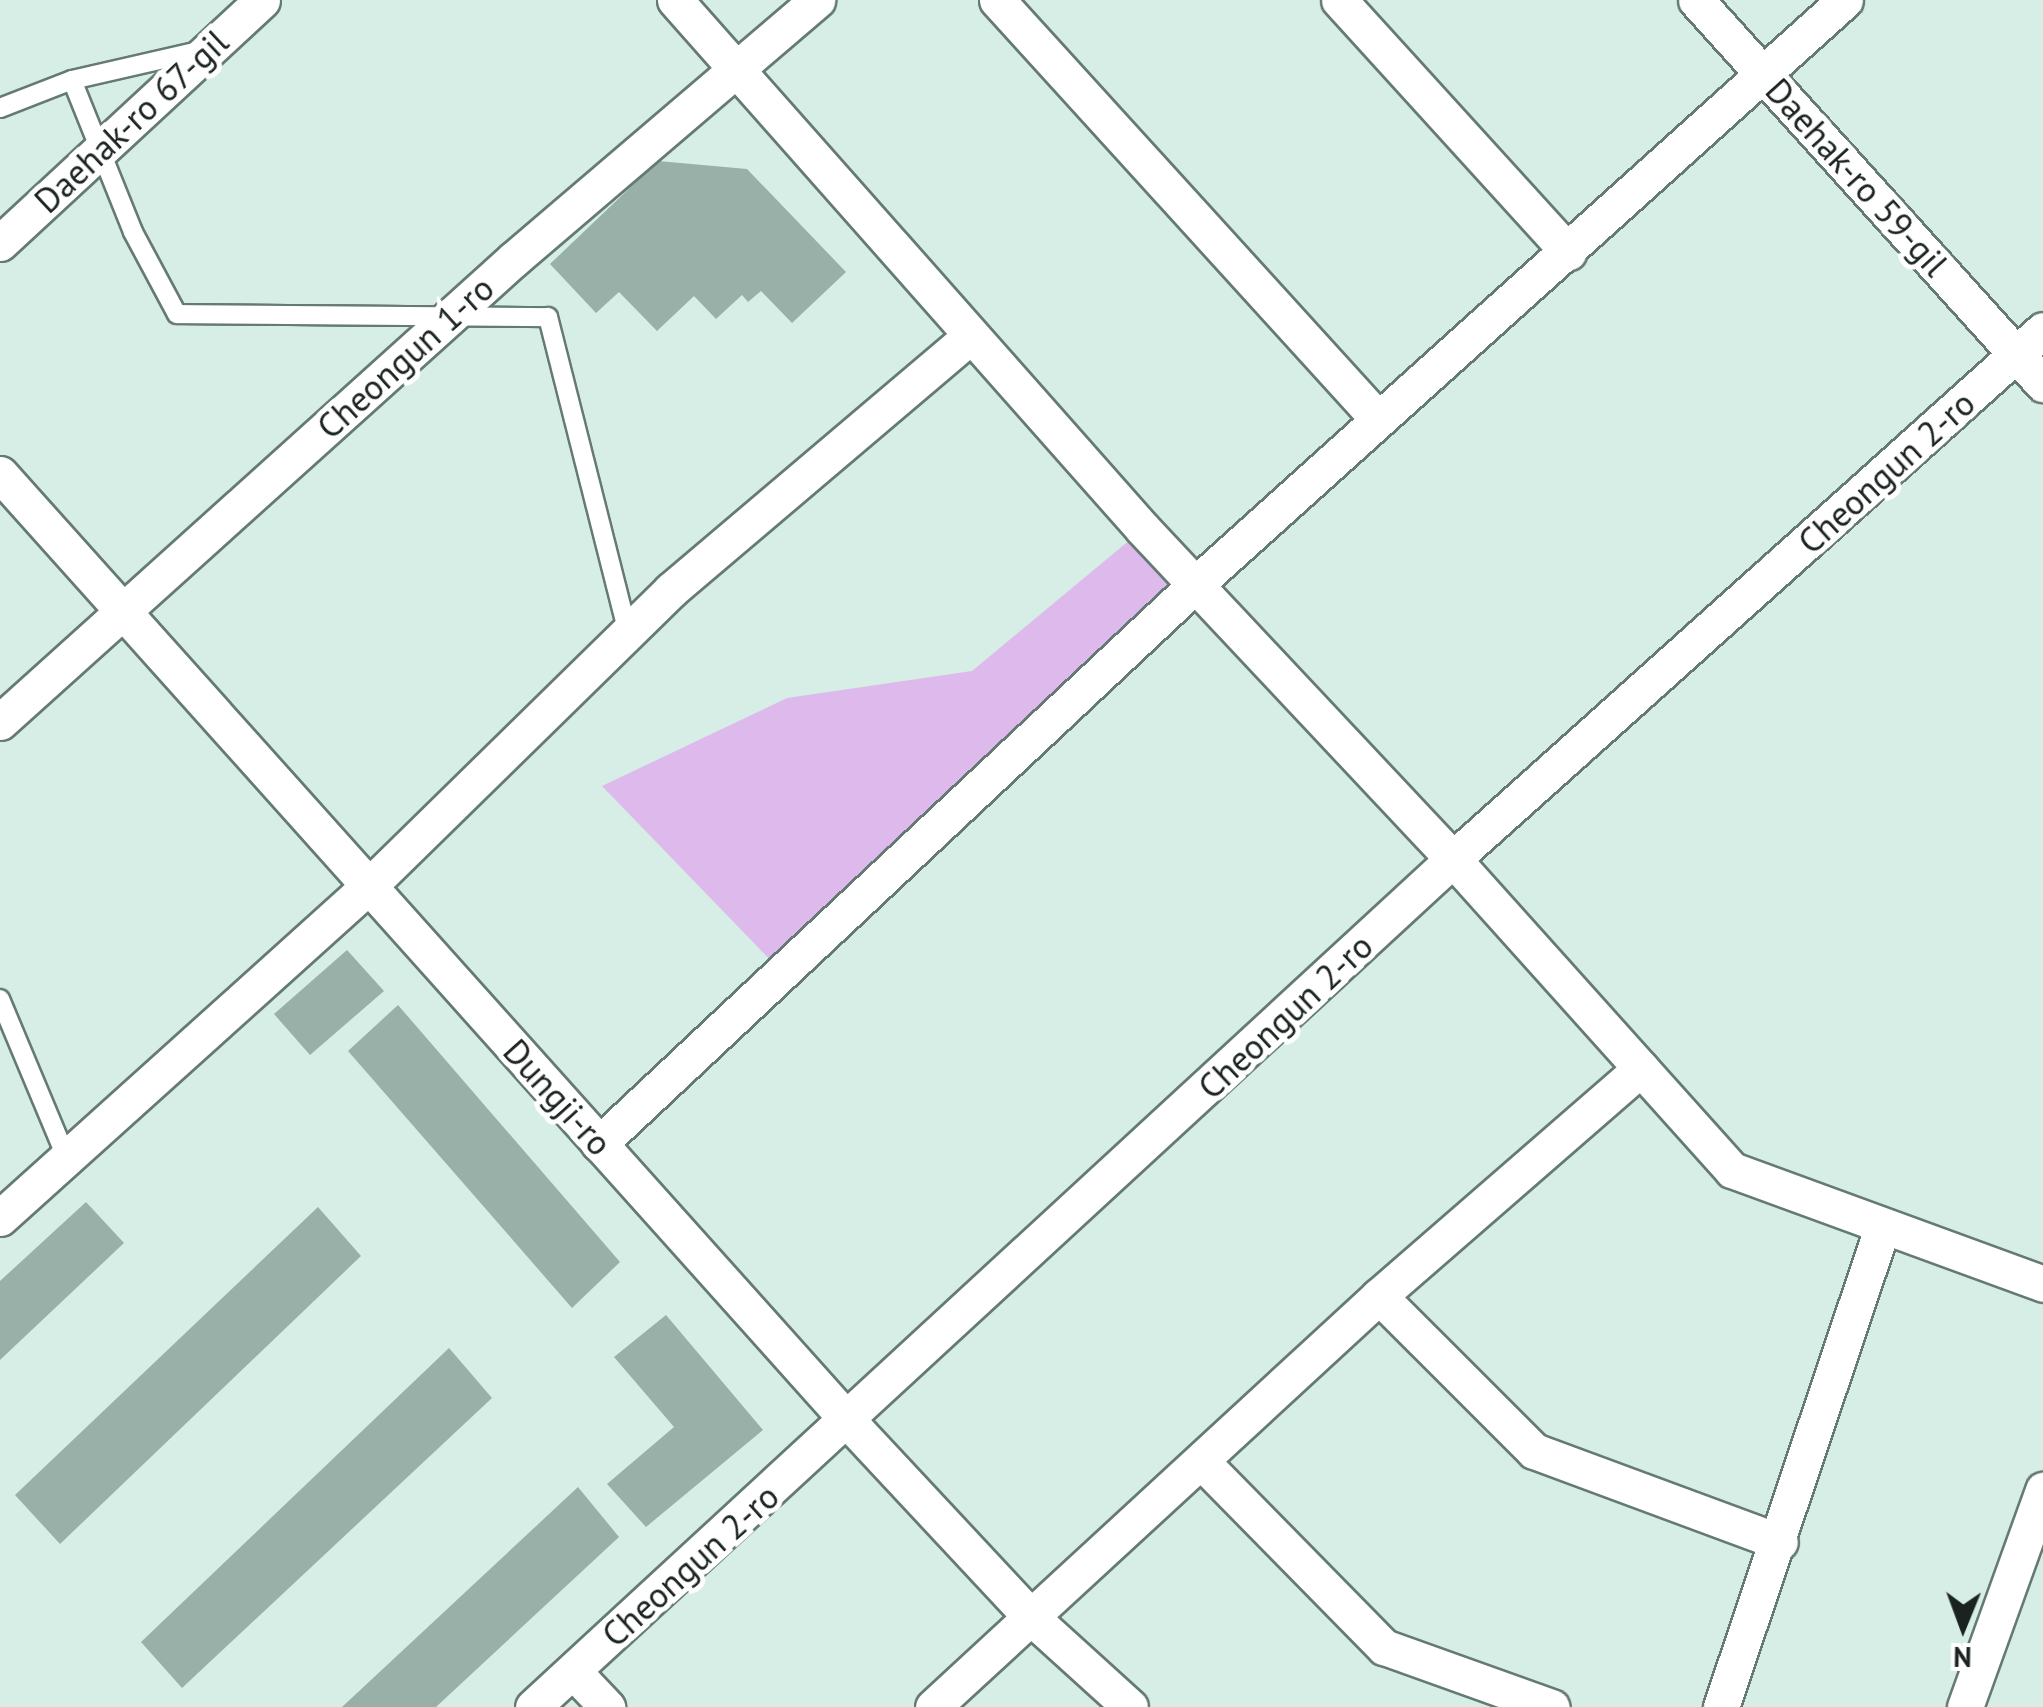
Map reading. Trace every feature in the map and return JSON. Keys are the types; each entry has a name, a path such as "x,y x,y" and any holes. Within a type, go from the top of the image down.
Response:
{"street":[{"name":"Daehak-ro 67-gil","path":"0,242 262,0"},
{"path":"675,0 971,336 1454,859 1732,1170 2043,1284"},
{"name":"Cheongun 1-ro","path":"0,722 450,316 738,72 817,0"},
{"path":"997,0 1378,419"},
{"path":"1338,0 1568,252"},
{"name":"Daehak-ro 59-gil","path":"1696,0 1764,74 2030,342 2043,384"},
{"path":"600,1144 1196,584 1845,0"},
{"path":"0,1218 369,886 628,633 971,336"},
{"name":"Cheongun 2-ro","path":"533,1707 849,1422 1454,859 2030,342"},
{"name":"Dungji-ro","path":"0,474 849,1422 1032,1618 1130,1707"},
{"path":"933,1707 1204,1464 1379,1296 1642,1068"},
{"path":"1721,1707 1780,1542 1884,1225"},
{"path":"1379,1296 1534,1451 1780,1542"},
{"path":"1204,1464 1384,1648 1552,1707"},
{"path":"1966,1707 2043,1490"},
{"path":"572,1671 607,1707"}],"lane":[{"path":"0,108 72,80 209,49"},
{"path":"72,80 133,232 178,314 548,317 628,633"},
{"path":"0,999 66,1157"}],"shaded area":[{"path":"1143,529 1196,584 781,971 602,786 787,698 972,671"}],"building":[{"path":"658,161 747,169 846,272 792,323 761,291 748,302 742,295 716,319 694,296 657,331 619,292 596,313 550,264"},
{"path":"347,950 384,991 310,1055 274,1014"},
{"path":"398,1005 620,1262 572,1308 348,1051"},
{"path":"86,1202 124,1243 0,1360 0,1281"},
{"path":"318,1207 361,1256 60,1544 15,1495"},
{"path":"666,1315 763,1430 646,1527 607,1484 674,1427 614,1357"},
{"path":"449,1348 492,1398 182,1688 141,1642"},
{"path":"578,1487 619,1537 436,1707 342,1707"}]}
